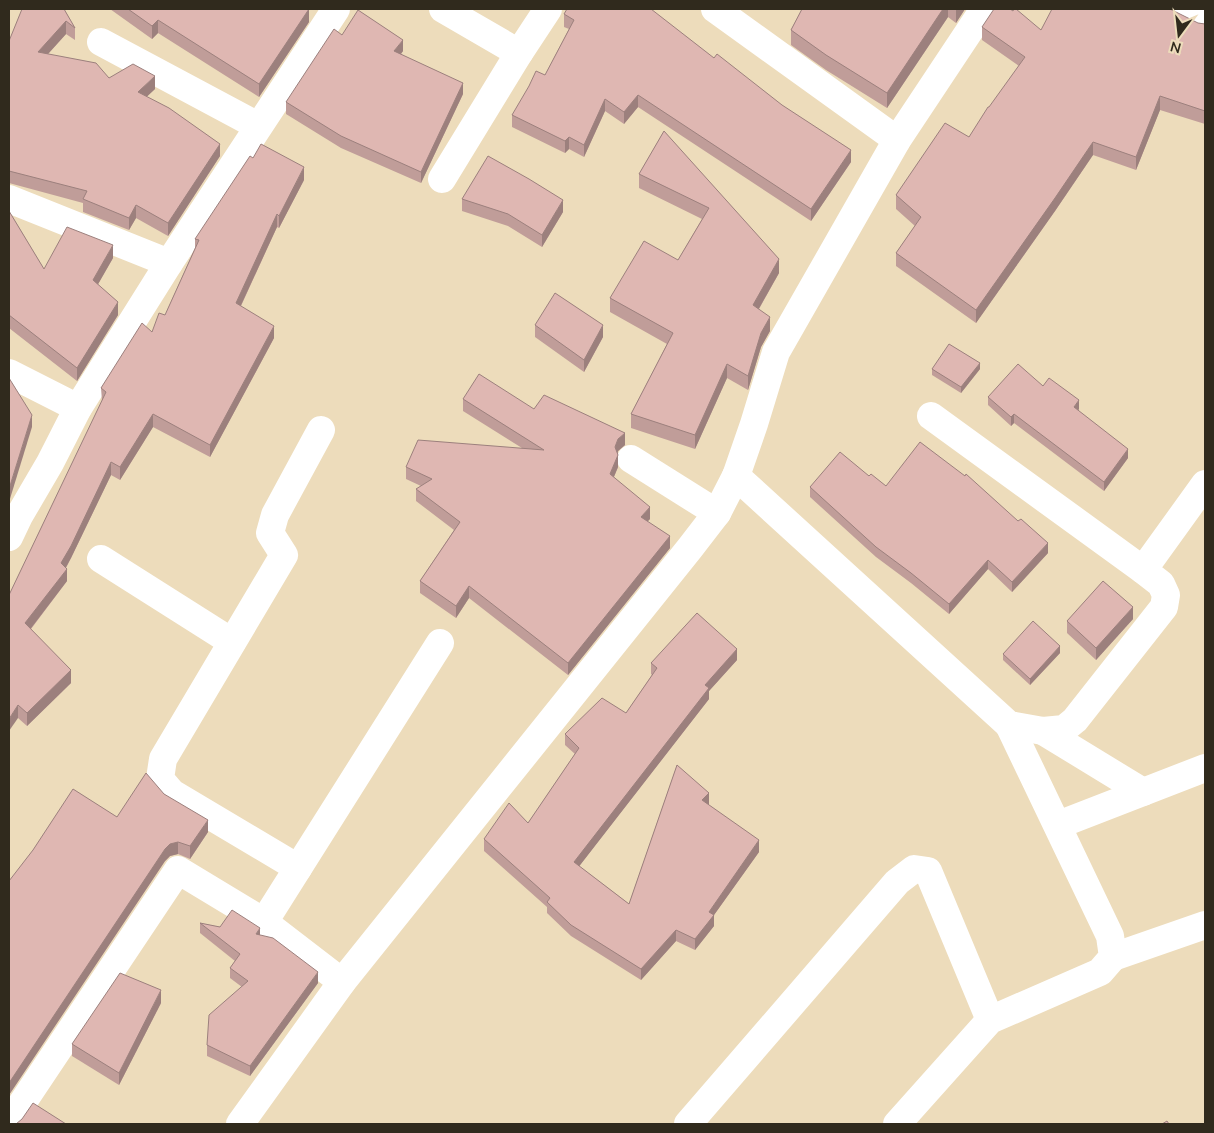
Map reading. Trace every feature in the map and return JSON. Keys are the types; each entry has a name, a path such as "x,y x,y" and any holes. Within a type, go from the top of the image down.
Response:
{"street":[{"path":"12,521 50,463 78,408 169,263 336,9"},
{"path":"443,9 519,53"},
{"path":"442,178 548,9"},
{"path":"715,9 897,140"},
{"path":"240,1124 342,982 717,513 736,476 776,352 897,140 984,9"},
{"path":"1178,9 1205,22"},
{"path":"101,42 258,126"},
{"path":"9,199 169,263"},
{"path":"9,373 78,408"},
{"path":"931,416 1143,570 1161,584 1166,595 1164,607 1075,720 1064,729 1043,731 1009,725"},
{"path":"298,868 172,793 160,780 163,759 284,555 270,533 275,516 321,430"},
{"path":"632,459 717,513"},
{"path":"736,476 1009,725 1110,936 1113,957"},
{"path":"1143,570 1205,484"},
{"path":"101,559 232,642"},
{"path":"264,922 440,643"},
{"path":"1043,731 1143,792"},
{"path":"1058,826 1205,768"},
{"path":"688,1124 897,882 914,869 928,871 990,1020"},
{"path":"9,1123 178,870 264,922 342,982"},
{"path":"897,1124 990,1020 1100,972 1113,957 1205,925"}],"building":[{"path":"22,9 64,9 75,28 66,21 38,52 96,63 109,78 133,64 155,76 138,92 169,108 220,144 168,223 136,205 129,218 83,199 87,191 9,171 9,41"},
{"path":"128,9 309,9 259,84 158,20 152,26"},
{"path":"567,9 651,9 714,58 717,54 782,105 851,150 811,209 638,95 624,112 605,99 584,145 569,137 565,141 512,115 536,71 545,75 574,20 564,14"},
{"path":"802,9 943,9 887,93 826,55 791,30"},
{"path":"994,9 1010,9 1013,11 1016,9 1041,30 1052,9 1170,9 1198,23 1205,24 1205,111 1160,96 1136,157 1093,142 976,310 896,253 921,217 896,195 945,123 969,137 988,107 1025,57 982,27"},
{"path":"358,10 403,40 394,51 463,83 421,172 341,136 286,102 334,29 342,35"},
{"path":"664,131 779,259 753,305 770,317 761,333 748,376 727,364 695,435 631,414 673,333 610,298 644,241 678,260 709,208 639,174"},
{"path":"261,144 304,167 279,216 277,214 236,303 274,326 210,445 153,414 120,467 111,462 61,563 67,569 25,623 71,670 27,713 18,705 9,719 9,595 106,392 101,388 142,323 152,332 159,313 165,315 199,240 195,239 250,156 253,158"},
{"path":"488,156 563,200 542,235 508,214 462,199"},
{"path":"9,211 44,269 67,227 113,245 93,280 118,302 77,368 9,315"},
{"path":"555,293 603,325 584,360 535,325"},
{"path":"949,344 980,363 961,387 932,369"},
{"path":"1018,364 1043,386 1049,378 1079,400 1074,407 1128,449 1104,482 1014,414 1011,417 988,397"},
{"path":"479,374 534,409 544,395 625,433 618,439 615,447 618,455 610,474 650,507 641,517 670,536 568,663 469,586 456,606 420,581 460,522 416,489 432,479 406,467 418,440 544,450 463,399"},
{"path":"9,378 32,415 9,489"},
{"path":"920,442 965,476 966,474 1018,521 1021,519 1048,543 1012,582 988,560 949,604 876,547 810,487 840,452 869,476 871,474 886,486"},
{"path":"1103,581 1133,607 1096,648 1067,621"},
{"path":"697,613 737,649 705,685 709,688 574,862 629,904 677,765 709,793 702,800 759,840 709,912 714,915 695,939 676,930 641,969 571,925 547,902 550,898 484,839 509,803 528,823 579,748 565,734 602,698 626,713 657,668 651,663"},
{"path":"1033,621 1060,646 1030,679 1003,654"},
{"path":"146,773 164,794 208,820 190,846 178,842 170,844 165,849 9,1083 9,881 33,850 73,789 117,817"},
{"path":"232,910 260,928 256,934 273,938 318,972 250,1066 207,1045 209,1015 248,981 230,968 240,954 200,923 220,927"},
{"path":"120,973 161,990 119,1073 72,1044"},
{"path":"33,1103 66,1124 16,1124 22,1119"}]}
